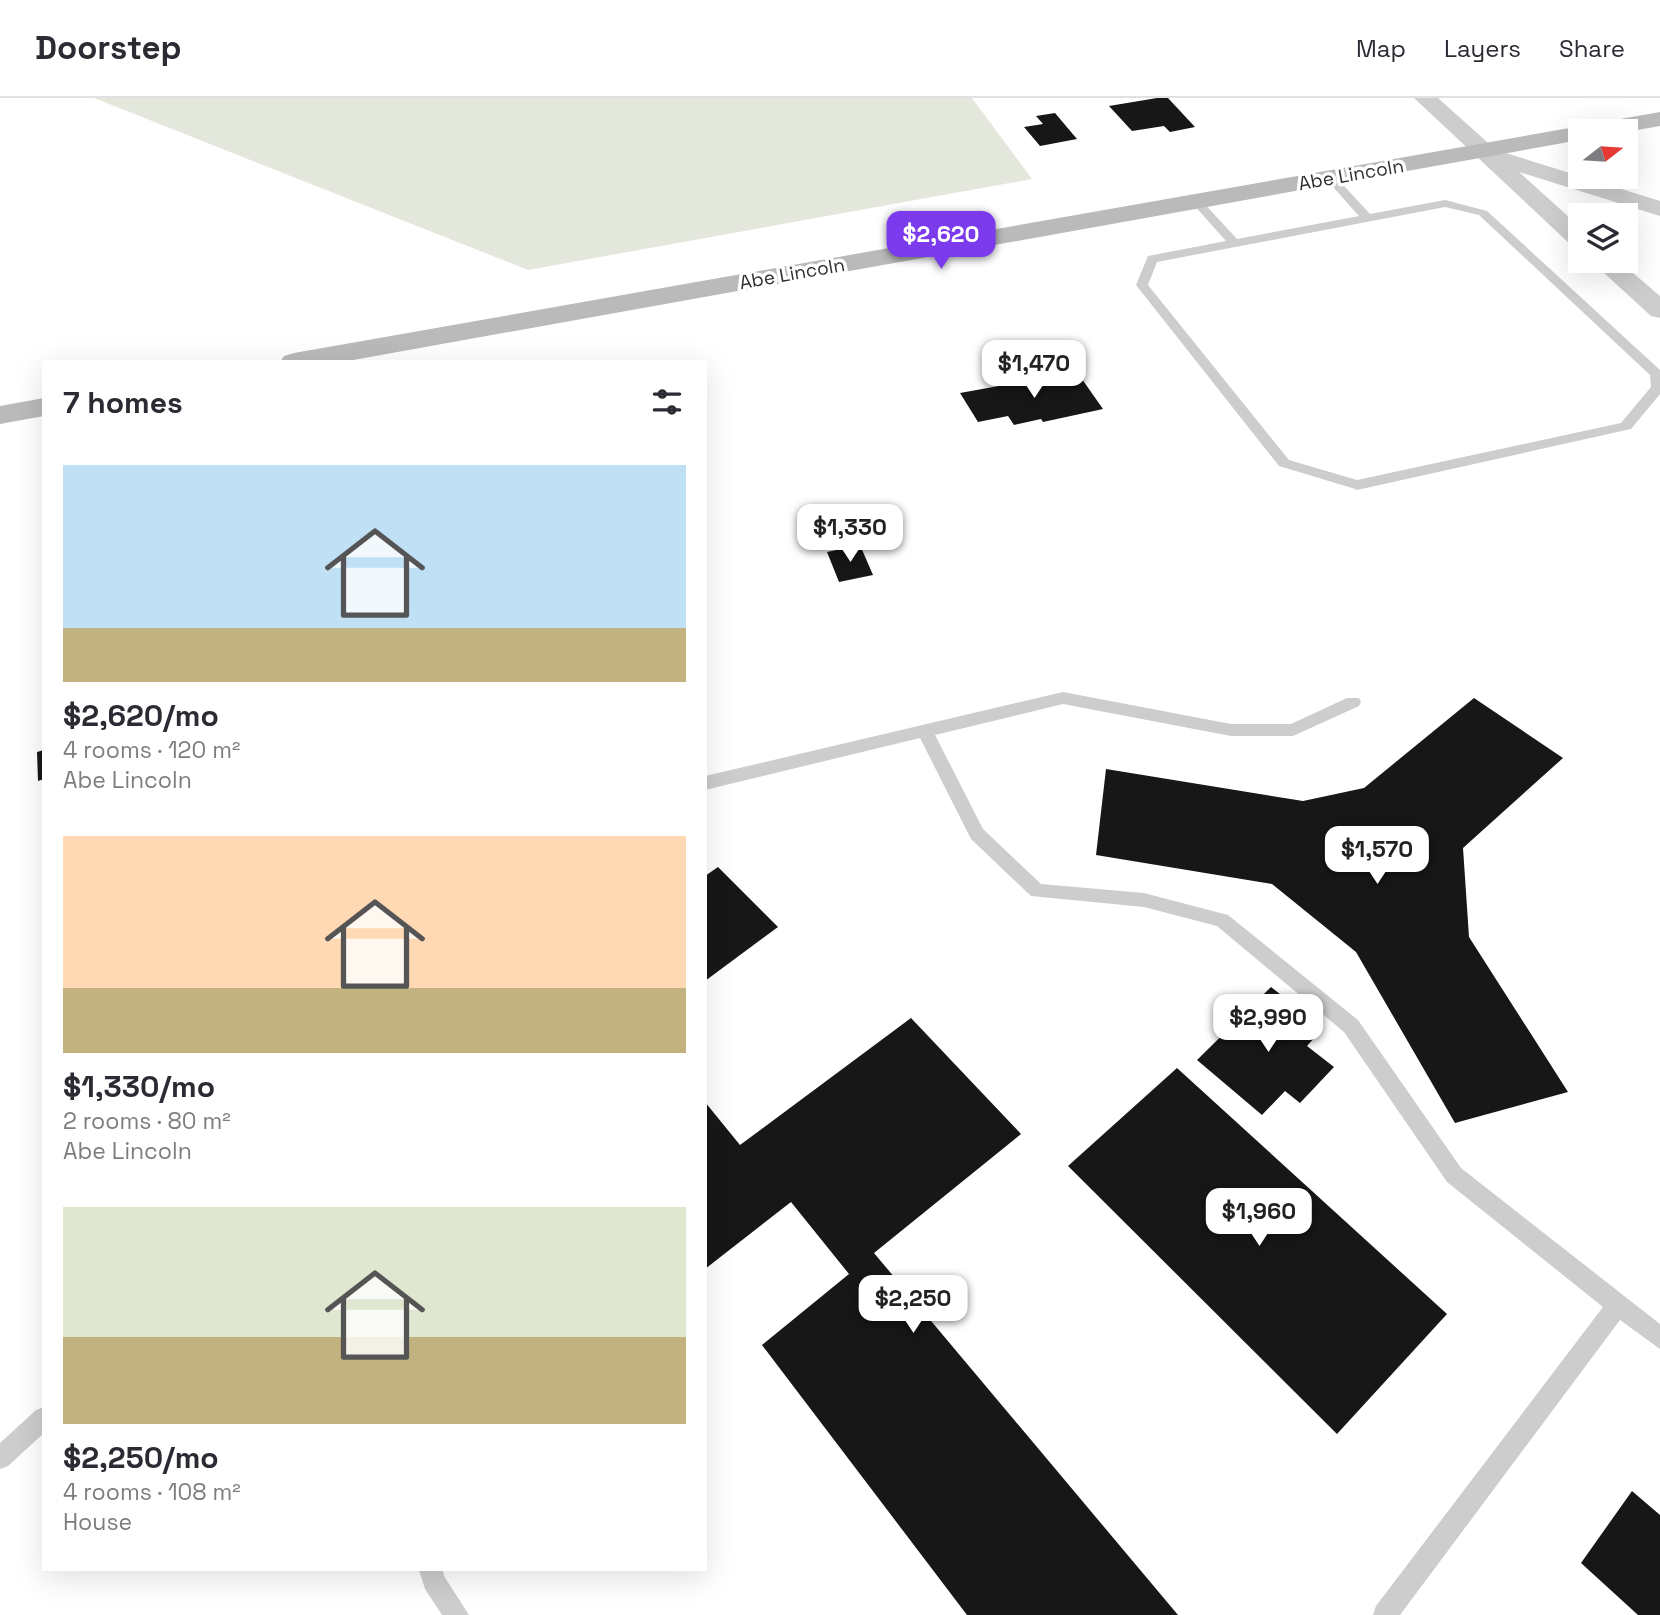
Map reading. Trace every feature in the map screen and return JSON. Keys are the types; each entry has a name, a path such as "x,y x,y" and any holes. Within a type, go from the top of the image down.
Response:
{"street":[{"path":"1424,98 1568,229"},
{"path":"1638,123 1660,119"},
{"name":"Abe Lincoln","path":"305,360 1568,135"},
{"path":"1480,150 1660,209"},
{"path":"1618,273 1660,310"},
{"path":"0,415 42,407"}],"lane":[{"path":"1330,177 1367,217"},
{"path":"1196,201 1234,243"},
{"path":"1445,203 1483,213 1659,373 1658,388 1626,426 1356,485 1284,463 1142,285 1152,258 1367,217 1445,203"},
{"path":"707,783 1063,698 1231,730 1293,730 1353,702"},
{"path":"925,731 977,834 1037,891 1144,900 1222,920 1351,1026 1454,1175 1660,1338"},
{"path":"1385,1615 1618,1305"},
{"path":"0,1458 42,1420"},
{"path":"431,1571 433,1581 457,1615"}],"shaded area":[{"path":"94,98 972,98 1032,179 528,270"}],"building":[{"path":"1168,98 1195,127 1170,132 1164,126 1132,131 1109,106"},
{"path":"1055,113 1077,139 1040,146 1024,127 1043,124 1036,116"},
{"path":"1077,372 1103,409 1043,422 1041,419 1014,425 1008,416 978,422 960,393"},
{"path":"860,545 873,575 839,582 827,552"},
{"path":"1474,698 1563,758 1463,848 1469,937 1568,1092 1455,1123 1356,952 1272,884 1096,855 1106,769 1303,801 1364,788"},
{"path":"42,751 42,780 38,781 37,752"},
{"path":"718,867 778,927 707,980 707,875"},
{"path":"1271,987 1323,1028 1307,1046 1334,1067 1300,1103 1285,1091 1262,1115 1197,1060"},
{"path":"911,1018 1021,1134 874,1253 1178,1615 967,1615 762,1345 849,1274 791,1202 707,1267 707,1104 740,1145"},
{"path":"1177,1068 1447,1314 1337,1434 1068,1166"},
{"path":"1632,1491 1660,1515 1660,1615 1638,1615 1581,1563"}]}
